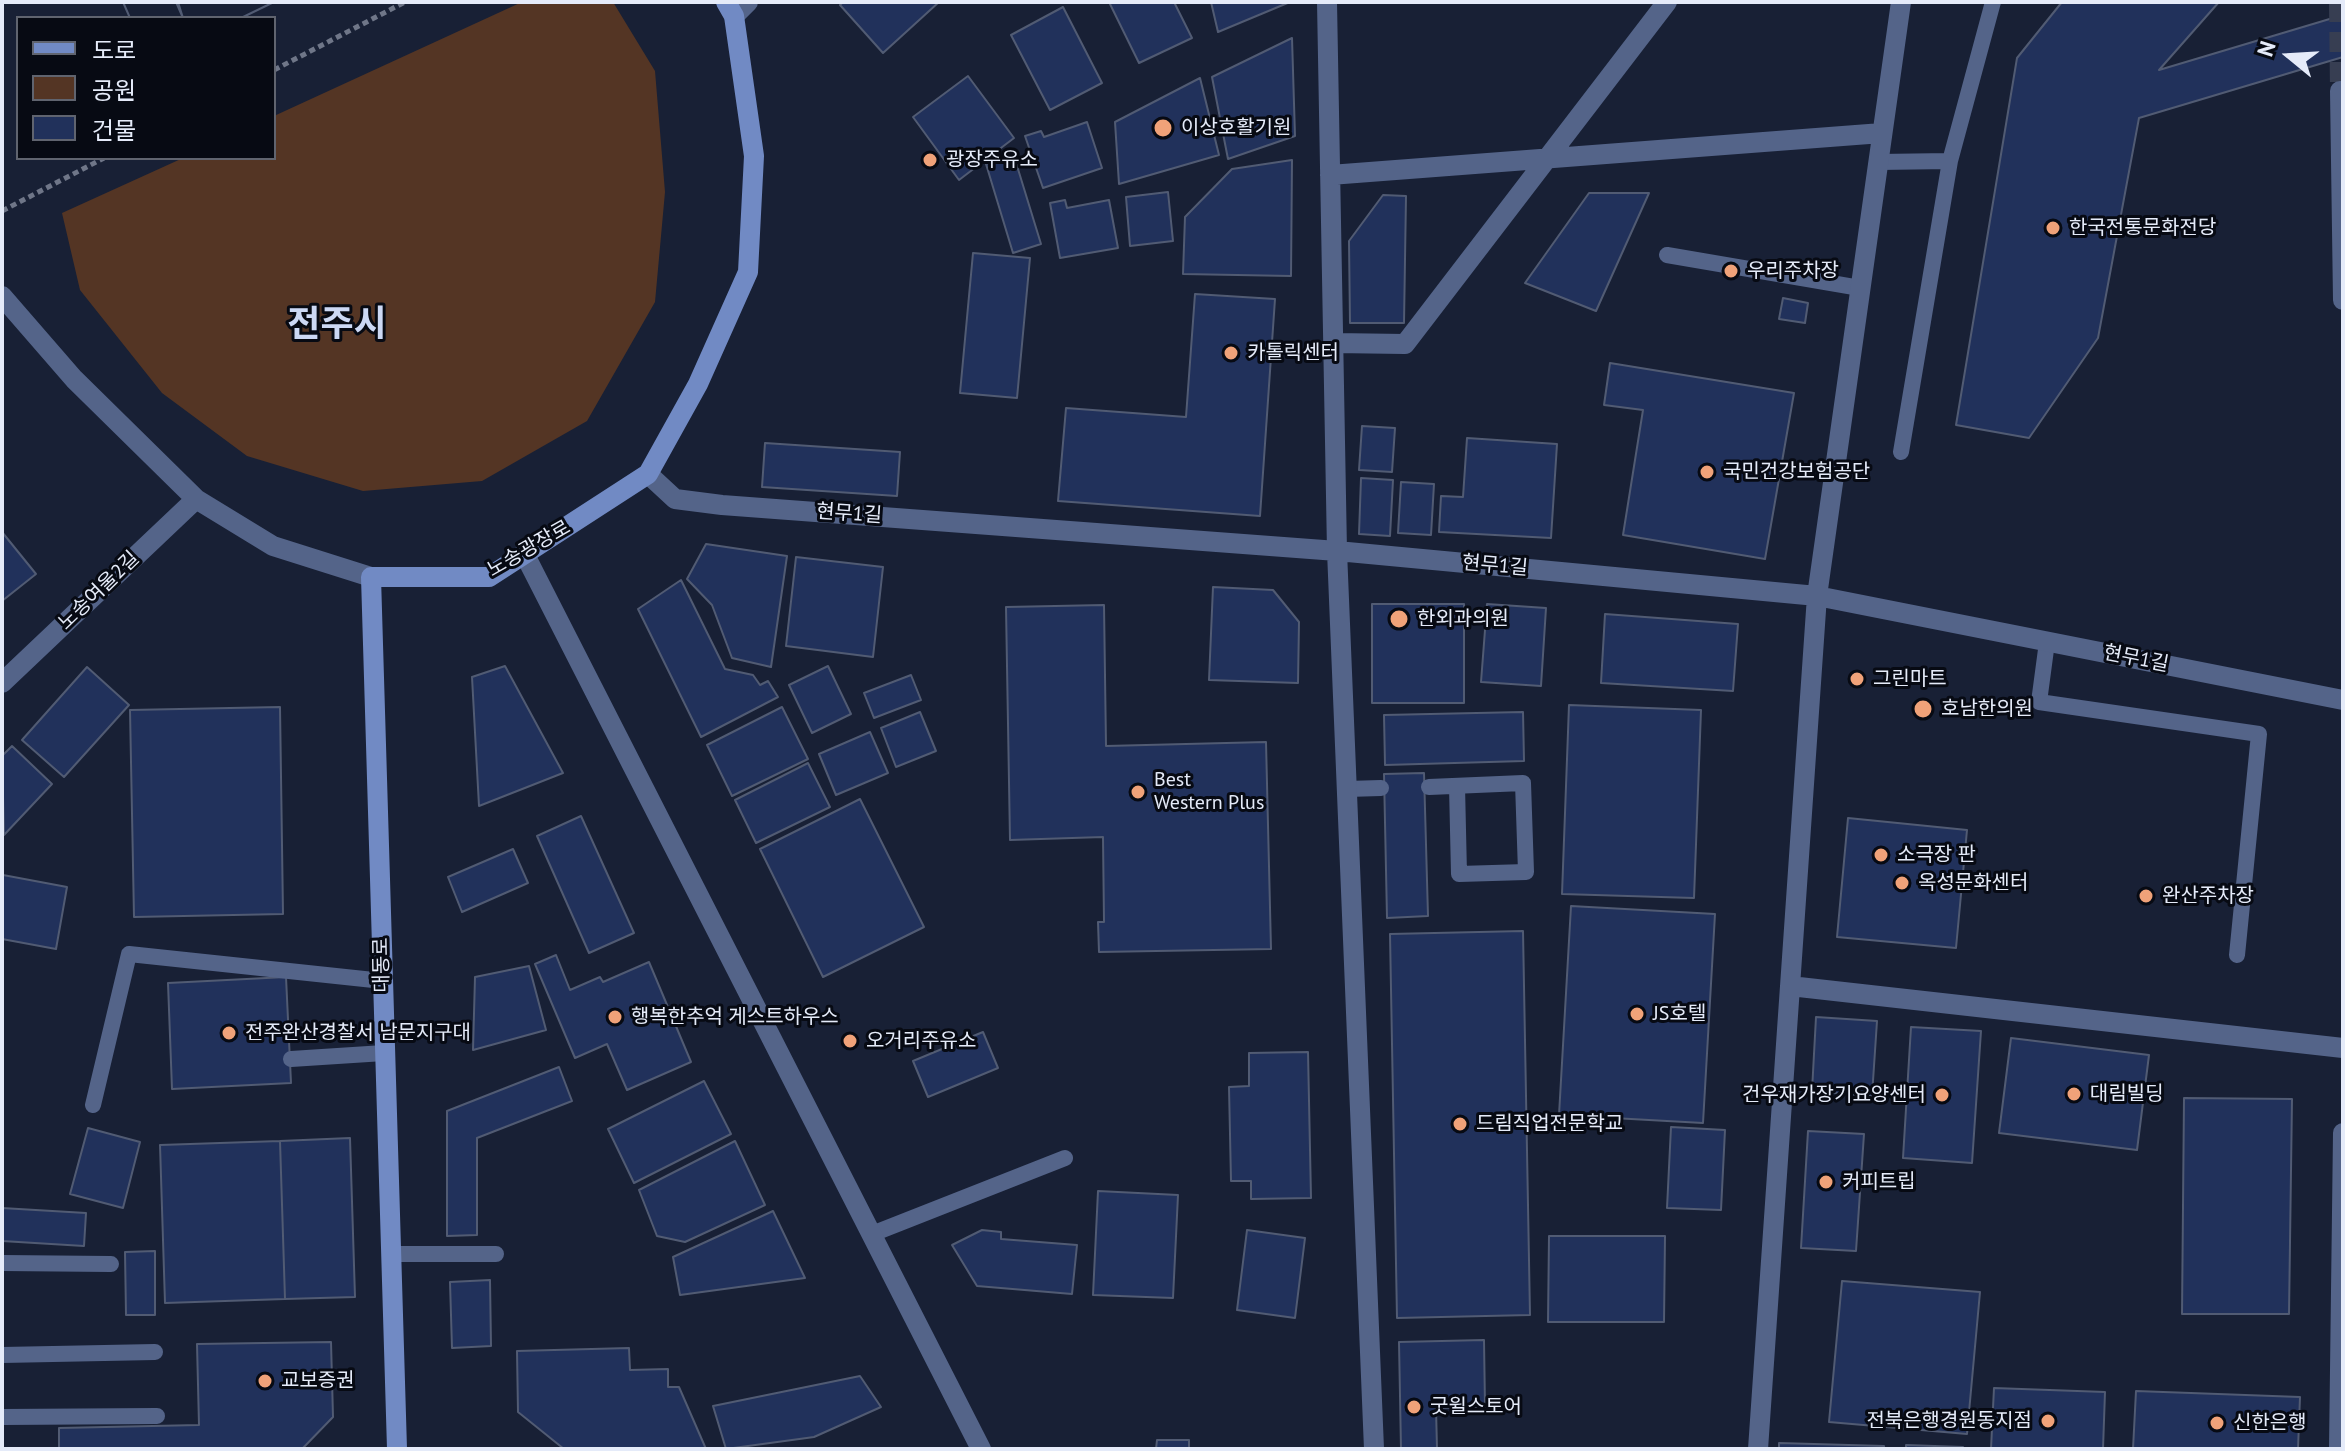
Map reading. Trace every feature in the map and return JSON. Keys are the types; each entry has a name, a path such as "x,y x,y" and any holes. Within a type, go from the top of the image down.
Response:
{"street":[{"path":"1327,2 1337,551 1374,1449"},
{"path":"1334,343 1405,344 1667,2"},
{"path":"1758,1449 1817,596 1901,2"},
{"name":"노송광장로","path":"2,296 74,379 196,499 273,546 371,577 489,577 648,474 698,384 748,272 754,156 736,7"},
{"path":"2340,91 2343,300"},
{"path":"1330,175 1882,133"},
{"name":"현무1길","path":"648,474 675,499 722,505 1337,551 1817,596 2343,700"},
{"name":"노송여울2길","path":"2,683 196,499"},
{"path":"525,555 981,1449"},
{"name":"대동로","path":"371,577 397,1449"},
{"path":"1790,986 2343,1048"},
{"path":"2339,1449 2343,1133"}],"lane":[{"path":"1901,452 1950,161 1993,2"},
{"path":"1878,162 1950,161"},
{"path":"1667,255 1860,288"},
{"path":"2047,642 2039,702 2259,734 2237,955"},
{"path":"1429,787 1523,783 1526,872 1459,874 1457,786"},
{"path":"1347,789 1381,788"},
{"path":"93,1105 129,954 383,981"},
{"path":"291,1059 384,1053"},
{"path":"872,1234 1065,1158"},
{"path":"390,1254 496,1254"},
{"path":"2,1263 111,1264"},
{"path":"2,1355 155,1352"},
{"path":"2,1417 157,1416"}],"path":[{"path":"276,69 405,2"},
{"path":"2,211 100,160"}],"green space":[{"path":"522,2 613,2 655,71 665,192 655,302 587,421 482,481 363,491 247,456 162,393 80,290 62,213 179,160 276,160 276,115"}],"building":[{"path":"123,2 274,2 245,16 129,16"},
{"path":"123,2 176,2 182,16 129,16"},
{"path":"178,2 274,2 245,16 182,16"},
{"path":"843,2 939,2 883,53 840,5"},
{"path":"1109,2 1174,2 1192,38 1139,63"},
{"path":"1211,2 1290,2 1218,32"},
{"name":"한국전통문화전당","path":"2062,2 2219,2 2159,70 2343,15 2343,57 2139,118 2098,338 2029,438 1956,425 2017,58"},
{"path":"1063,7 1102,83 1050,110 1011,35"},
{"path":"1292,38 1295,136 1228,159 1212,77"},
{"path":"968,76 1014,138 959,180 913,117"},
{"path":"1200,78 1219,155 1119,184 1115,122"},
{"path":"1087,122 1102,168 1043,188 1025,136 1041,131 1044,137"},
{"path":"1014,156 1041,244 1013,253 986,164"},
{"path":"1292,160 1291,276 1183,274 1185,217 1232,169"},
{"path":"1168,192 1173,241 1130,246 1126,197"},
{"path":"1589,193 1649,193 1596,311 1525,283"},
{"path":"1383,195 1406,196 1404,323 1350,323 1349,241"},
{"path":"1065,200 1067,208 1109,200 1118,248 1060,258 1050,203"},
{"path":"973,253 1030,258 1017,398 960,393"},
{"name":"카톨릭센터","path":"1195,294 1275,299 1260,516 1058,501 1066,408 1186,417"},
{"path":"1783,298 1808,303 1805,323 1779,319"},
{"name":"국민건강보험공단","path":"1610,363 1794,393 1765,559 1623,535 1643,410 1604,405"},
{"path":"1362,426 1395,428 1392,472 1359,470"},
{"path":"1467,438 1557,444 1551,538 1439,532 1441,496 1463,497"},
{"path":"765,443 900,452 897,496 762,487"},
{"path":"1361,478 1393,480 1390,536 1359,534"},
{"path":"1401,482 1434,484 1431,535 1398,533"},
{"path":"2,532 36,574 2,601"},
{"path":"706,544 787,556 771,667 732,658 712,605 687,579"},
{"path":"796,557 883,567 873,657 786,646"},
{"path":"681,580 725,669 753,675 760,685 768,681 778,697 701,737 638,609"},
{"path":"1213,587 1273,590 1299,622 1298,683 1209,680"},
{"path":"1372,604 1464,604 1464,703 1372,703"},
{"path":"1487,604 1546,608 1541,686 1481,682"},
{"name":"Best Western Plus","path":"1104,605 1106,746 1266,742 1271,949 1099,952 1098,922 1104,922 1103,837 1010,840 1006,607"},
{"path":"1605,614 1738,624 1733,691 1601,683"},
{"path":"505,666 563,773 479,806 472,677"},
{"path":"828,666 851,714 812,733 789,685"},
{"path":"87,667 129,705 64,777 22,740"},
{"path":"911,675 921,700 874,718 864,693"},
{"path":"1569,705 1701,710 1694,898 1562,894"},
{"path":"280,707 283,914 134,917 130,710"},
{"path":"782,707 808,759 732,796 707,745"},
{"path":"920,712 936,751 896,767 881,728"},
{"path":"1523,712 1524,761 1385,765 1384,715"},
{"path":"870,732 888,773 836,795 819,754"},
{"path":"12,746 52,784 4,835 2,756"},
{"path":"808,763 830,807 756,843 735,800"},
{"path":"1424,773 1428,916 1387,918 1384,774"},
{"path":"860,799 924,927 823,977 760,849"},
{"path":"581,816 634,933 589,953 537,836"},
{"name":"옥성문화센터","path":"1848,818 1967,830 1956,948 1837,937"},
{"path":"513,849 528,883 462,912 448,877"},
{"path":"3,875 67,887 56,949 2,939"},
{"name":"JS호텔","path":"1571,906 1715,914 1703,1123 1559,1115"},
{"name":"드림직업전문학교","path":"1523,931 1530,1315 1397,1318 1390,934"},
{"name":"행복한추억 게스트하우스","path":"556,955 570,990 600,977 603,982 649,962 691,1062 627,1090 607,1044 575,1058 535,964"},
{"path":"529,966 546,1030 473,1050 475,977"},
{"name":"전주완산경찰서 남문지구대","path":"286,977 291,1083 172,1089 168,983"},
{"path":"1816,1017 1877,1021 1872,1096 1812,1091"},
{"name":"건우재가장기요양센터","path":"1911,1027 1981,1031 1972,1163 1903,1158"},
{"path":"983,1032 998,1068 928,1097 913,1061"},
{"name":"대림빌딩","path":"2011,1038 2149,1055 2137,1150 1999,1133"},
{"path":"1308,1052 1311,1198 1251,1199 1251,1181 1231,1181 1229,1087 1249,1086 1249,1053"},
{"path":"559,1067 572,1101 477,1138 477,1235 447,1236 447,1111"},
{"path":"704,1081 731,1134 634,1183 608,1129"},
{"path":"2184,1098 2292,1099 2289,1314 2182,1314"},
{"path":"1671,1127 1725,1130 1721,1210 1667,1208"},
{"path":"88,1128 140,1142 123,1208 70,1194"},
{"path":"1808,1131 1864,1134 1856,1251 1801,1248"},
{"path":"350,1138 355,1297 285,1299 280,1141"},
{"path":"280,1141 285,1299 165,1303 160,1145"},
{"path":"735,1141 765,1205 685,1242 657,1236 639,1190"},
{"path":"1098,1191 1178,1195 1173,1298 1093,1295"},
{"path":"2,1208 86,1213 84,1246 2,1241"},
{"path":"773,1211 805,1278 680,1295 673,1257"},
{"path":"982,1230 1001,1232 1001,1239 1077,1245 1072,1294 977,1286 952,1245"},
{"path":"1247,1230 1305,1238 1295,1318 1237,1310"},
{"path":"1549,1236 1665,1236 1664,1322 1548,1322"},
{"path":"155,1251 155,1315 126,1315 125,1252"},
{"path":"490,1280 491,1346 452,1348 450,1282"},
{"path":"1842,1281 1980,1292 1967,1434 1829,1422"},
{"path":"1484,1340 1485,1407 1436,1408 1437,1449 1401,1449 1399,1342"},
{"name":"교보증권","path":"331,1342 333,1417 302,1449 59,1449 59,1428 199,1425 197,1344"},
{"path":"629,1348 630,1370 668,1369 668,1387 679,1387 706,1449 564,1449 518,1412 517,1351"},
{"path":"860,1376 881,1407 814,1437 726,1449 713,1406"},
{"name":"전북은행경원동지점","path":"1994,1388 2105,1392 2103,1449 1991,1449"},
{"name":"신한은행","path":"2136,1391 2300,1397 2298,1449 2133,1449"},
{"path":"1157,1440 1189,1440 1189,1449 1156,1449"},
{"path":"1779,1443 1884,1446 1884,1449 1779,1449"},
{"path":"1906,1445 1963,1447 1963,1449 1906,1449"}],"tunnel":[{"path":"2339,2 2340,91"}],"place":[{"name":"이상호활기원","path":"1163,128"},
{"name":"광장주유소","path":"930,160"},
{"name":"한국전통문화전당","path":"2053,228"},
{"name":"우리주차장","path":"1731,271"},
{"name":"카톨릭센터","path":"1231,353"},
{"name":"국민건강보험공단","path":"1707,472"},
{"name":"한외과의원","path":"1399,619"},
{"name":"그린마트","path":"1857,679"},
{"name":"호남한의원","path":"1923,709"},
{"name":"Best Western Plus","path":"1138,792"},
{"name":"소극장 판","path":"1881,855"},
{"name":"옥성문화센터","path":"1902,883"},
{"name":"완산주차장","path":"2146,896"},
{"name":"JS호텔","path":"1637,1014"},
{"name":"행복한추억 게스트하우스","path":"615,1017"},
{"name":"전주완산경찰서 남문지구대","path":"229,1033"},
{"name":"오거리주유소","path":"850,1041"},
{"name":"대림빌딩","path":"2074,1094"},
{"name":"건우재가장기요양센터","path":"1942,1095"},
{"name":"드림직업전문학교","path":"1460,1124"},
{"name":"커피트립","path":"1826,1182"},
{"name":"교보증권","path":"265,1381"},
{"name":"굿윌스토어","path":"1414,1407"},
{"name":"전북은행경원동지점","path":"2048,1421"},
{"name":"신한은행","path":"2217,1423"}],"district":[{"name":"전주시","path":"337,326"}]}
